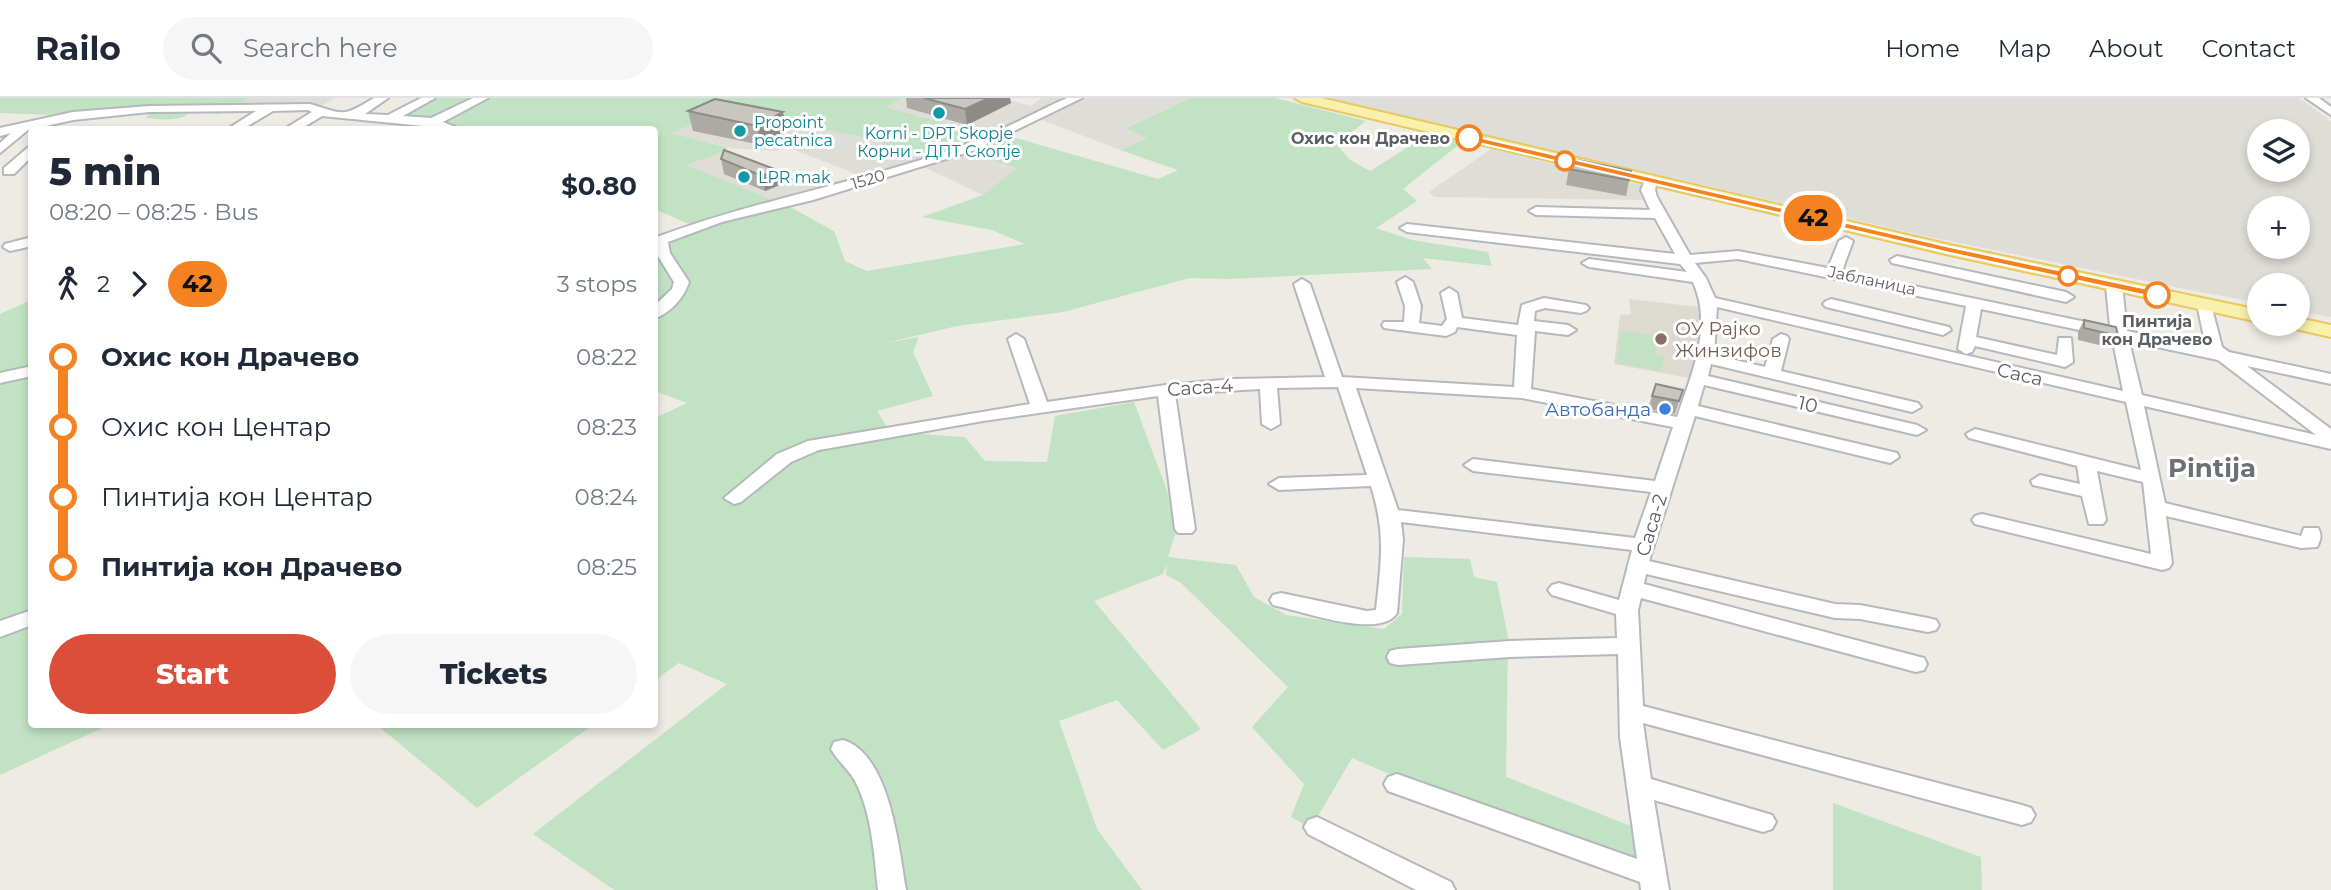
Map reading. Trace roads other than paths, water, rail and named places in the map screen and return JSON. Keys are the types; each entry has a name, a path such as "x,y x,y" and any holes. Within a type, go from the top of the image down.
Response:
{"main road":[{"path":"1302,98 1651,181 2114,286 2247,313"},
{"path":"2310,327 2331,331"}],"street":[{"path":"352,117 382,98"},
{"path":"389,120 429,98"},
{"path":"433,122 482,98"},
{"name":"1520","path":"658,242 717,219 808,197 971,147 1076,98"},
{"path":"2312,98 2331,111"},
{"path":"30,126 78,115 149,108 274,106 310,107 328,116 433,122 445,126"},
{"path":"239,126 274,106"},
{"path":"132,122 149,108"},
{"path":"296,126 321,112"},
{"path":"39,126 78,115"},
{"path":"55,126 61,121"},
{"path":"0,133 28,127"},
{"path":"0,133 28,129"},
{"path":"0,149 22,130"},
{"path":"9,171 28,152"},
{"name":"Саса-2","path":"1651,181 1648,190 1650,197 1685,260 1699,278 1709,301 1705,358 1629,599 1626,646 1630,711 1640,786 1659,885"},
{"path":"1536,211 1661,214"},
{"name":"Јабланица","path":"1407,228 1685,260 1738,255 1834,272 2331,379"},
{"path":"1834,272 1846,241"},
{"path":"10,247 28,242"},
{"path":"658,242 679,273 680,286 674,300 658,311"},
{"path":"1882,316 1899,254 2066,297"},
{"path":"1589,263 1699,278"},
{"path":"1405,282 1413,306 1410,327"},
{"path":"1281,600 1367,618 1378,618 1387,614 1393,539 1390,515 1302,284"},
{"path":"1982,520 2162,563 2152,479 2119,334 2114,286"},
{"path":"1449,293 1455,322"},
{"name":"Саса","path":"1709,301 2331,444"},
{"path":"1964,361 1975,302"},
{"path":"1522,393 1527,308 1532,304 1544,303 1581,308"},
{"path":"1830,304 1943,330"},
{"path":"2205,304 2214,349 2331,438"},
{"path":"1390,325 1446,331 1449,330 1450,323 1455,322 1568,330"},
{"path":"1016,339 1040,407"},
{"path":"1772,374 1781,339"},
{"path":"1968,340 2065,362 2065,341"},
{"path":"1705,358 1912,407"},
{"path":"0,378 28,372"},
{"name":"10","path":"1699,379 1917,430"},
{"name":"Саса-4","path":"734,498 784,458 814,444 1040,407 1166,390 1268,384 1340,382 1522,393 1687,417 1890,457"},
{"path":"1268,384 1271,424"},
{"path":"1166,390 1185,529"},
{"path":"1975,434 2152,479"},
{"path":"2086,463 2096,520"},
{"path":"1472,465 1662,488"},
{"path":"1279,484 1377,480"},
{"path":"2040,481 2093,493"},
{"path":"2155,507 2301,542 2310,542 2311,532"},
{"path":"1390,515 1641,555 1835,611 1860,612 1928,625"},
{"path":"1559,590 1629,599 1916,664"},
{"path":"0,629 28,618"},
{"path":"1398,657 1535,647 1626,646"},
{"path":"1630,711 2022,814"},
{"path":"843,748 858,761 870,786 885,843 892,890"},
{"path":"1397,784 1659,885"},
{"path":"1640,786 1763,822"},
{"path":"1317,827 1441,890"}],"place":[{"name":"Korni - DPT Skopje Корни - ДПТ Скопје","path":"939,113"},
{"name":"Propoint pecatnica","path":"740,131"},
{"name":"Охис кон Драчево","path":"1469,138"},
{"name":"LPR mak","path":"744,177"},
{"name":"Пинтија кон Драчево","path":"2157,295"},
{"name":"ОУ Рајко Жинзифов","path":"1661,339"},
{"name":"Автобанда","path":"1665,409"}],"district":[{"name":"Pintija","path":"2212,468"}]}
